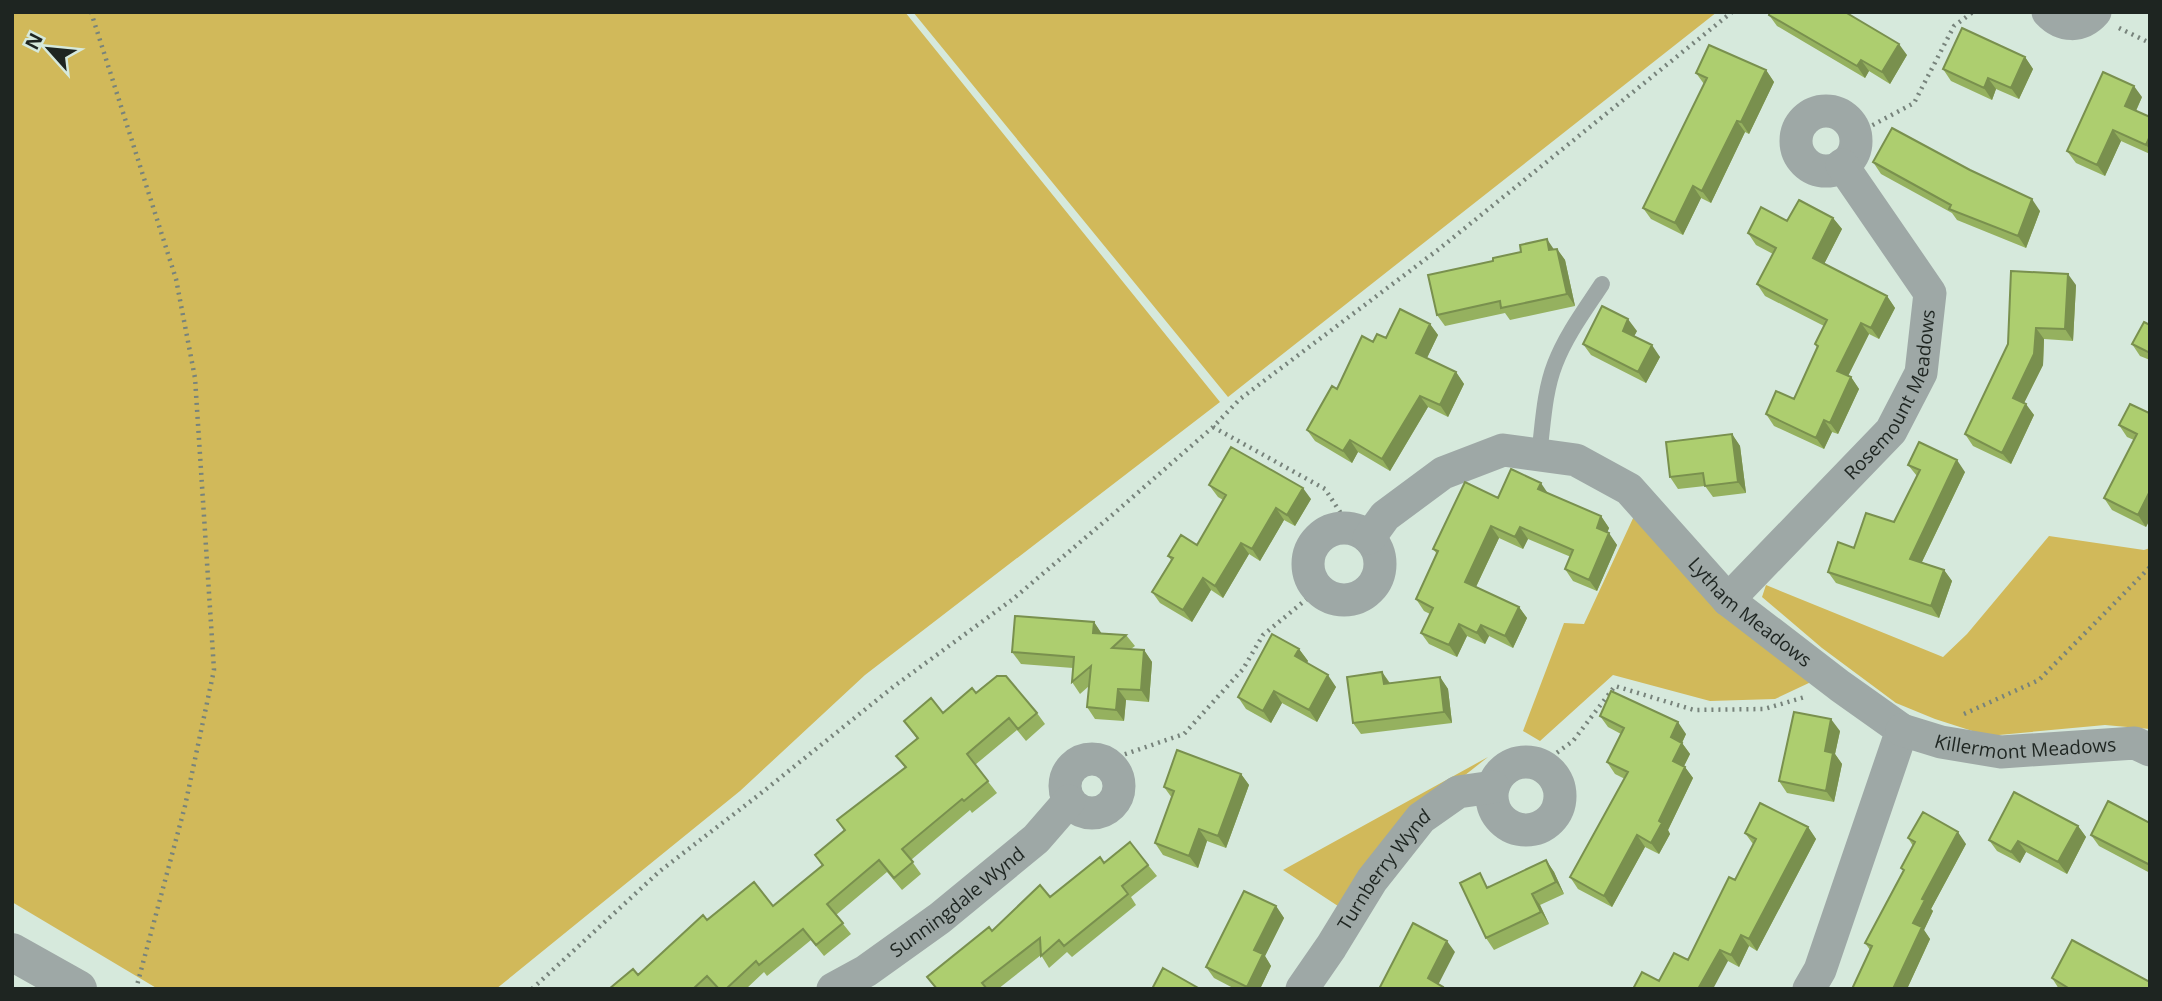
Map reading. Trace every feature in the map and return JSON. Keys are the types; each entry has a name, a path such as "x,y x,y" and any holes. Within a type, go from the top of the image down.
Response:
{"street":[{"path":"2048,12 2054,19 2070,24 2104,17"},
{"name":"Rosemount Meadows","path":"1728,600 1891,431 1921,373 1930,293 1849,150"},
{"name":"Lytham Meadows","path":"1364,534 1443,473 1503,450 1576,460 1629,489 1728,600 1902,730"},
{"path":"1346,528 1364,534 1380,558 1376,580 1361,596 1339,600 1328,596 1312,579 1308,567 1314,544 1334,529 1346,528"},
{"path":"1809,989 1820,970 1902,730"},
{"name":"Killermont Meadows","path":"1902,730 1941,742 2001,752 2135,743 2150,750"},
{"name":"Sunningdale Wynd","path":"833,989 873,980 940,918 1037,839 1069,801 1075,808 1092,813 1102,812 1116,801 1119,783 1117,774 1105,761"},
{"path":"1517,763 1540,765 1556,780 1559,802 1549,821 1539,827 1518,830 1507,825 1494,808 1493,786 1506,768 1517,763"},
{"name":"Turnberry Wynd","path":"1302,989 1371,880 1421,818 1458,792 1493,786"},
{"path":"12,952 78,989"}],"lane":[{"path":"1539,455 1554,366 1567,338 1602,284"}],"path":[{"path":"91,12 176,279 193,366 214,670 185,806 136,989"},
{"path":"532,989 660,871 761,794 893,687 1013,599 1213,427 1240,399 1439,249 1732,12"},
{"path":"1849,150 1914,103 1954,26 1973,12"},
{"path":"2104,17 2122,31 2150,43"},
{"path":"1213,427 1325,489 1345,519 1364,534"},
{"path":"1941,742 1964,713 2039,680 2150,567"},
{"path":"1105,761 1184,734 1243,669 1264,635 1319,589"},
{"path":"1540,765 1573,741 1615,686 1694,709 1764,709 1840,686"}],"shaded area":[{"path":"12,12 905,12 1220,402 865,675 740,791 496,989 158,989 12,902"},
{"path":"913,12 1717,12 1228,397"},
{"path":"1635,514 1811,682 1775,699 1710,701 1613,675 1540,741 1523,731 1564,623 1584,624"},
{"path":"2049,536 2144,550 2150,548 2150,729 2105,725 1988,736 1935,719 1896,703 1822,648 1762,597 1766,585 1943,657 1967,634"},
{"path":"1488,757 1408,820 1341,908 1283,870"}],"building":[{"path":"1770,12 1845,12 1899,44 1882,72 1861,60 1857,66 1769,15"},
{"path":"1962,28 2025,57 2011,88 1988,78 1984,88 1943,69"},
{"path":"1709,45 1766,70 1741,122 1737,121 1702,191 1693,186 1675,223 1643,208 1707,78 1696,73"},
{"path":"2103,72 2134,86 2125,106 2150,117 2150,136 2146,145 2113,130 2097,165 2067,151"},
{"path":"1892,128 1970,170 2032,199 2018,236 1949,209 1951,205 1873,162"},
{"path":"1799,200 1833,218 1813,258 1887,296 1871,328 1861,323 1837,371 1851,377 1830,423 1824,420 1816,438 1766,414 1776,391 1794,399 1827,320 1757,284 1776,248 1748,233 1761,207 1787,221"},
{"path":"1547,239 1549,250 1557,249 1567,294 1501,308 1500,301 1437,315 1428,275 1493,261 1493,258 1521,252 1520,245"},
{"path":"2011,271 2068,274 2065,329 2036,328 2034,354 2013,398 2026,404 2002,453 1965,434 2008,344"},
{"path":"1602,306 1628,319 1623,331 1652,345 1638,372 1583,344"},
{"path":"1400,309 1430,324 1416,353 1456,372 1440,405 1420,396 1382,459 1350,440 1343,451 1307,430 1332,386 1337,389 1362,336 1373,342 1377,334 1386,338"},
{"path":"2144,322 2150,325 2150,353 2132,344"},
{"path":"2130,404 2149,413 2150,411 2150,491 2138,515 2104,498 2137,434 2119,425"},
{"path":"1732,434 1738,482 1705,486 1703,473 1670,477 1666,442"},
{"path":"1919,442 1957,460 1910,559 1944,570 1931,606 1828,572 1838,542 1854,548 1866,513 1894,522 1920,470 1908,465"},
{"path":"1231,447 1303,488 1287,515 1276,508 1252,549 1241,543 1215,586 1203,578 1183,610 1152,592 1173,558 1168,556 1181,535 1197,545 1226,495 1209,485"},
{"path":"1511,469 1541,483 1538,489 1601,516 1597,528 1609,533 1589,580 1565,569 1573,550 1520,527 1515,537 1491,526 1465,582 1519,607 1505,636 1481,625 1477,633 1459,624 1449,645 1421,633 1433,608 1416,599 1438,551 1433,549 1465,482 1498,498"},
{"path":"1015,616 1094,622 1093,633 1126,635 1112,648 1144,650 1141,690 1118,689 1116,710 1087,707 1091,666 1072,682 1074,657 1012,652"},
{"path":"1272,634 1299,649 1295,656 1328,675 1309,710 1274,691 1263,711 1238,697"},
{"path":"1382,672 1384,684 1440,677 1444,712 1353,723 1347,677"},
{"path":"997,676 1006,676 1037,713 1018,729 1009,718 967,754 988,781 902,849 913,862 894,878 879,860 827,904 843,923 816,945 803,929 759,965 756,961 726,989 719,989 707,976 693,989 609,989 633,969 638,975 703,915 707,920 754,882 773,906 823,865 815,855 845,830 837,820 906,767 896,756 918,738 904,721 931,698 943,713 972,688 976,693"},
{"path":"1611,691 1678,722 1671,737 1682,743 1673,761 1685,767 1651,843 1637,835 1604,896 1570,877 1628,772 1607,762 1624,728 1600,716"},
{"path":"1794,712 1831,719 1825,751 1833,753 1826,791 1779,781"},
{"path":"1177,750 1241,774 1218,836 1199,829 1189,856 1155,843 1174,791 1164,787"},
{"path":"2014,792 2078,826 2058,862 2018,841 2011,852 1989,840"},
{"path":"2108,801 2150,823 2150,865 2091,835"},
{"path":"1760,803 1808,827 1749,939 1741,935 1731,955 1720,950 1698,989 1633,989 1642,972 1659,981 1674,953 1688,960 1729,877 1735,880 1756,839 1745,833"},
{"path":"1923,812 1958,832 1922,899 1925,900 1913,923 1922,927 1893,989 1852,989 1872,946 1865,943 1904,870 1901,868 1915,842 1908,838"},
{"path":"1130,842 1148,865 1122,886 1128,894 1064,946 1059,940 1041,956 1040,938 982,983 987,989 937,989 927,977 989,927 992,931 1040,885 1050,897 1100,857 1104,863"},
{"path":"1546,860 1556,882 1532,894 1541,912 1486,938 1460,883 1480,873 1487,888"},
{"path":"1244,891 1276,906 1254,950 1263,954 1247,987 1206,967"},
{"path":"1413,923 1447,941 1428,978 1443,987 1442,989 1379,989"},
{"path":"2072,940 2150,982 2150,989 2070,989 2052,978"},
{"path":"1163,968 1200,989 1152,989"}]}
